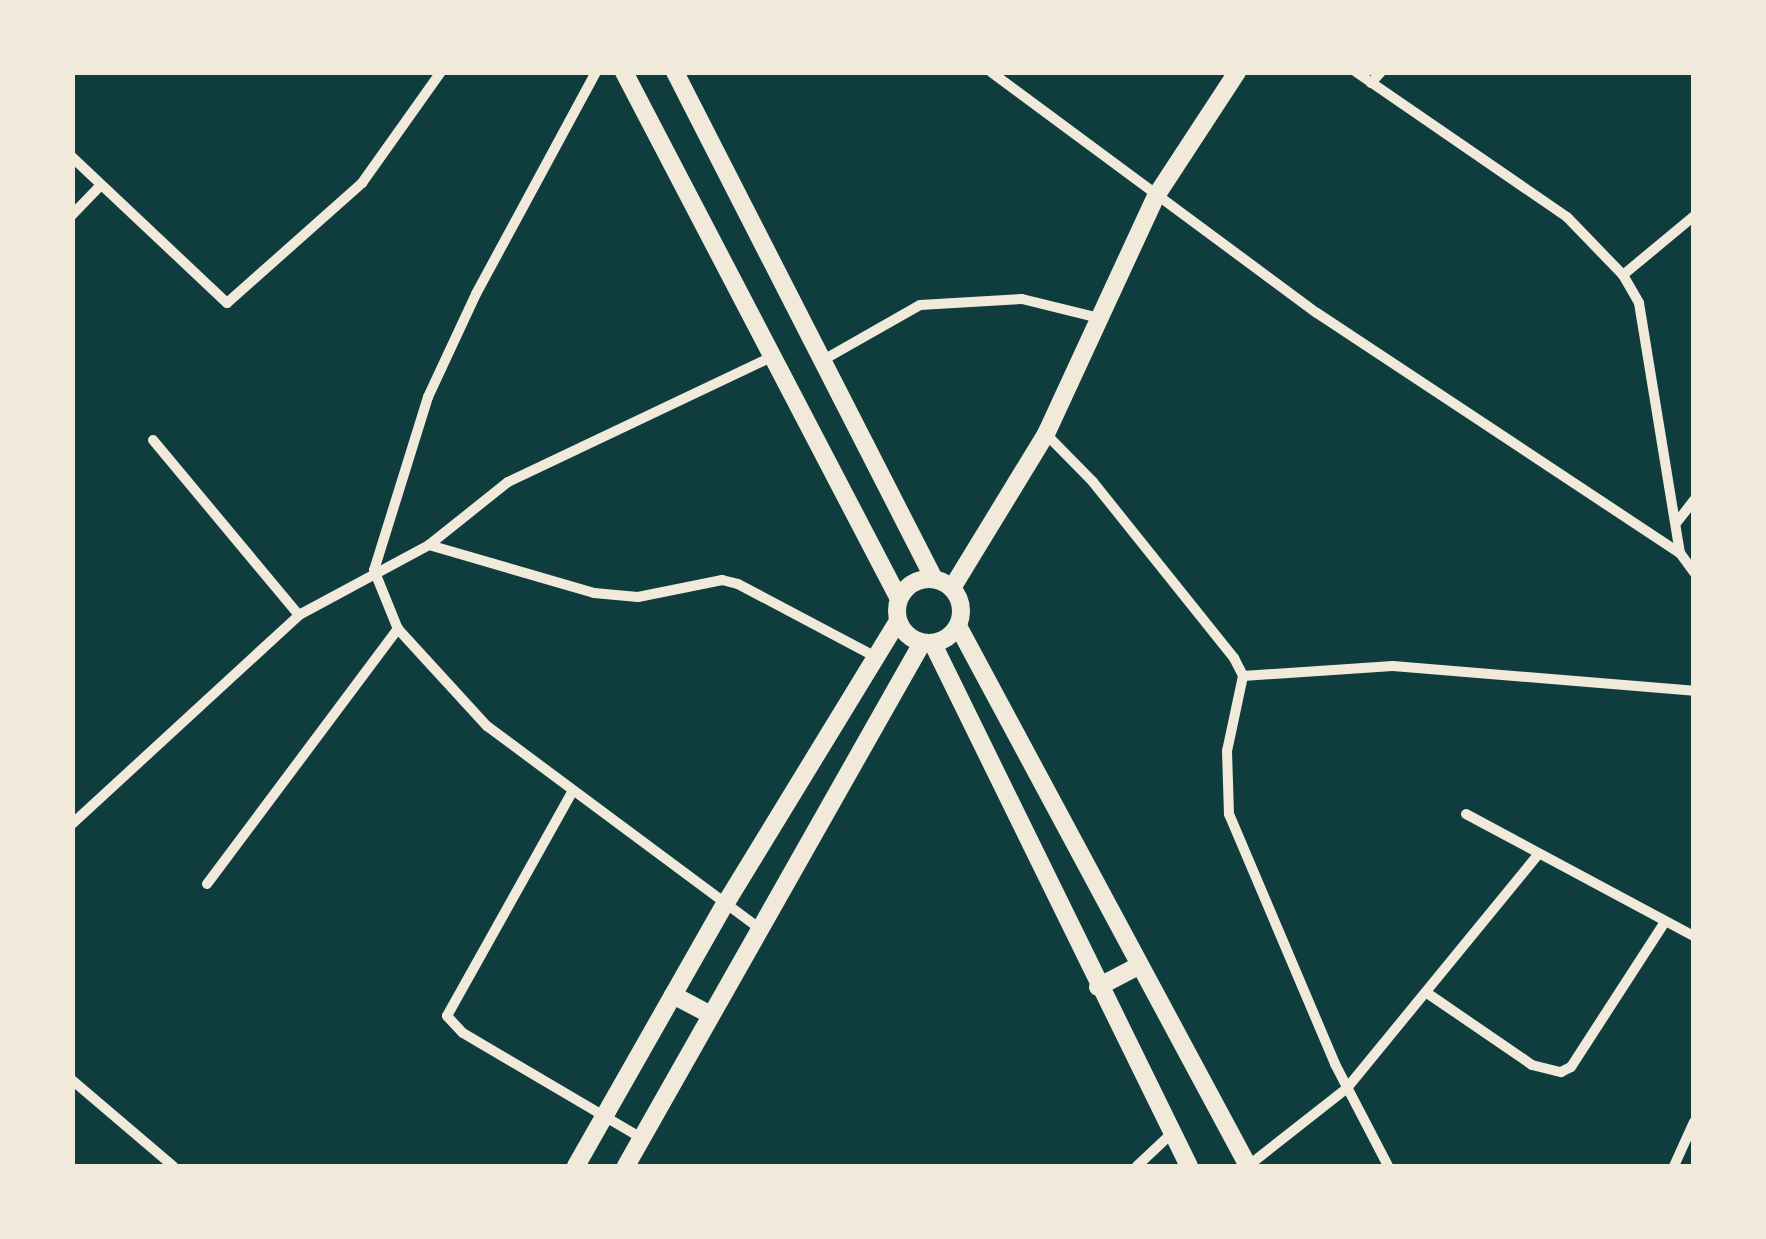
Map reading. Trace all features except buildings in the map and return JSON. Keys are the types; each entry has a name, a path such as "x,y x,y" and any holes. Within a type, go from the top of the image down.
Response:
{"street":[{"path":"72,157 227,303 362,183 441,72"},
{"path":"596,72 476,294 428,397 374,570 398,628 487,726 571,794 758,928"},
{"path":"576,1166 724,906 898,621 898,599 624,72"},
{"path":"675,72 826,359 934,579 952,588 962,606 958,626 1248,1166 1347,1088 1538,855"},
{"path":"991,72 1318,313 1680,553 1694,572"},
{"path":"952,588 1046,434 1156,196 1237,72"},
{"path":"1356,72 1568,217 1623,275 1639,303 1680,553"},
{"path":"1370,84 1381,72"},
{"path":"72,215 101,185"},
{"path":"1623,275 1694,216"},
{"path":"826,359 920,304 1022,299 1100,318"},
{"path":"72,824 299,615 374,570 429,545 508,482 771,357"},
{"path":"1046,434 1093,482 1242,676 1227,751 1229,814 1347,1088 1388,1166"},
{"path":"153,440 299,615"},
{"path":"1676,523 1694,500"},
{"path":"429,545 594,593 638,596 722,580 738,584 876,657"},
{"path":"898,599 914,583 934,579"},
{"path":"898,621 928,644 1189,1166"},
{"path":"626,1166 758,928 928,644 958,626"},
{"path":"207,884 398,628"},
{"path":"1242,676 1393,666 1694,691"},
{"path":"571,794 448,1016 463,1033 641,1138"},
{"path":"1466,814 1694,936"},
{"path":"1427,994 1532,1065 1561,1072 1572,1067 1664,922"},
{"path":"1098,987 1140,966"},
{"path":"674,995 710,1014"},
{"path":"72,1080 173,1166"},
{"path":"1674,1166 1694,1122"},
{"path":"1137,1166 1172,1133"}]}
